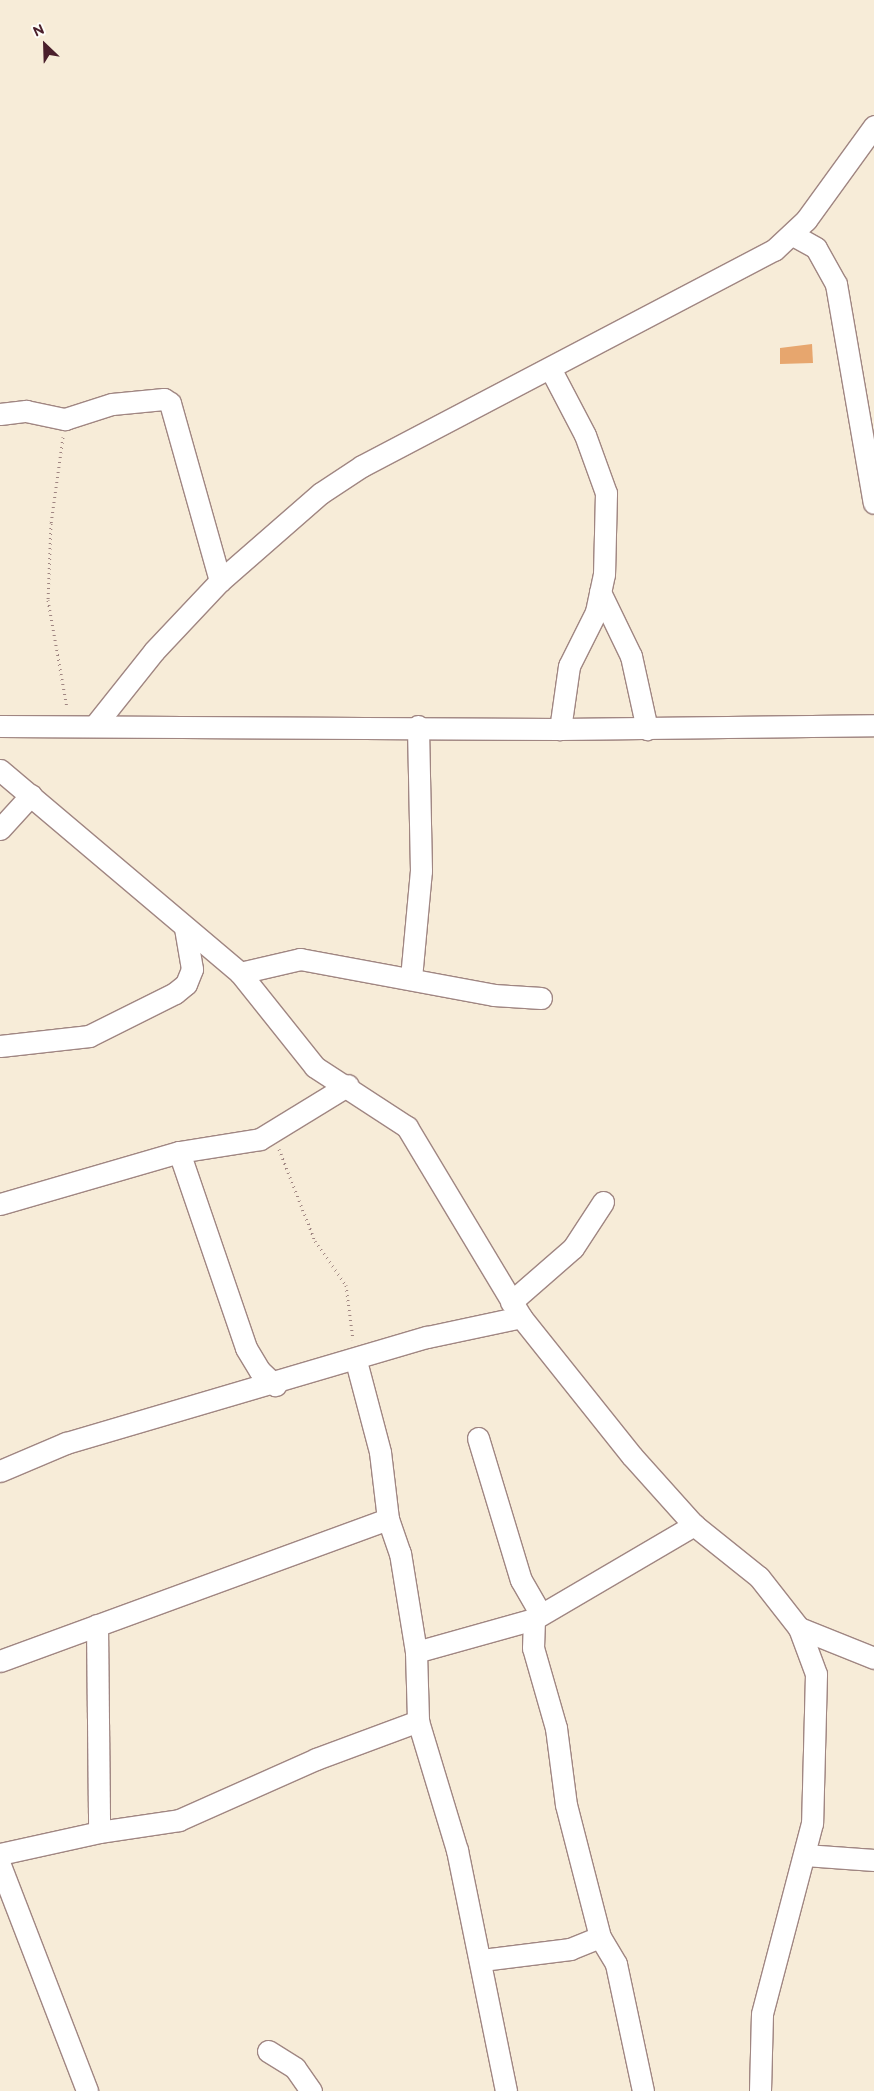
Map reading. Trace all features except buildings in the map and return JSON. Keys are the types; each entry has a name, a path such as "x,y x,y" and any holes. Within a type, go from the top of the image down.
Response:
{"street":[{"path":"96,724 154,651 220,581 277,529 362,466 738,272 793,235 874,126"},
{"path":"793,235 816,248 836,284 874,503"},
{"path":"551,370 585,435 606,493 600,592 596,612 569,666 560,729"},
{"path":"0,414 26,410 65,419 112,404 164,399 170,403 220,581"},
{"path":"600,592 631,656 648,729"},
{"path":"0,726 96,724 278,729 418,726 648,729 874,725"},
{"path":"411,978 421,871 418,726"},
{"path":"0,770 240,973 298,1051 315,1067 348,1085 407,1127 516,1309 694,1526 758,1578 799,1628 816,1674 812,1823 806,1855 762,2014 760,2091"},
{"path":"0,829 31,795"},
{"path":"0,1046 90,1036 175,993 186,984 192,969 185,928"},
{"path":"240,973 300,959 411,978 494,995 541,998"},
{"path":"0,1204 179,1152 275,1134 348,1085"},
{"path":"179,1152 246,1348 260,1372 275,1385"},
{"path":"0,1471 66,1443 354,1362 516,1309 573,1248 603,1202"},
{"path":"354,1362 380,1452 388,1519 400,1553 416,1652 418,1721 457,1850 482,1960 506,2091"},
{"path":"478,1438 521,1580 537,1616 533,1648 556,1728 566,1805 600,1937 616,1964 643,2091"},
{"path":"0,1661 388,1519"},
{"path":"416,1652 537,1616 694,1526"},
{"path":"97,1626 99,1832"},
{"path":"799,1628 874,1658"},
{"path":"0,1854 99,1832 203,1813 316,1759 418,1721"},
{"path":"806,1855 874,1860"},
{"path":"0,1865 88,2091"},
{"path":"482,1960 570,1949 600,1937"},
{"path":"268,2051 295,2068 311,2091"}],"path":[{"path":"65,419 51,523 48,600 70,725"},
{"path":"275,1134 315,1241 346,1285 353,1330 354,1362"}]}
